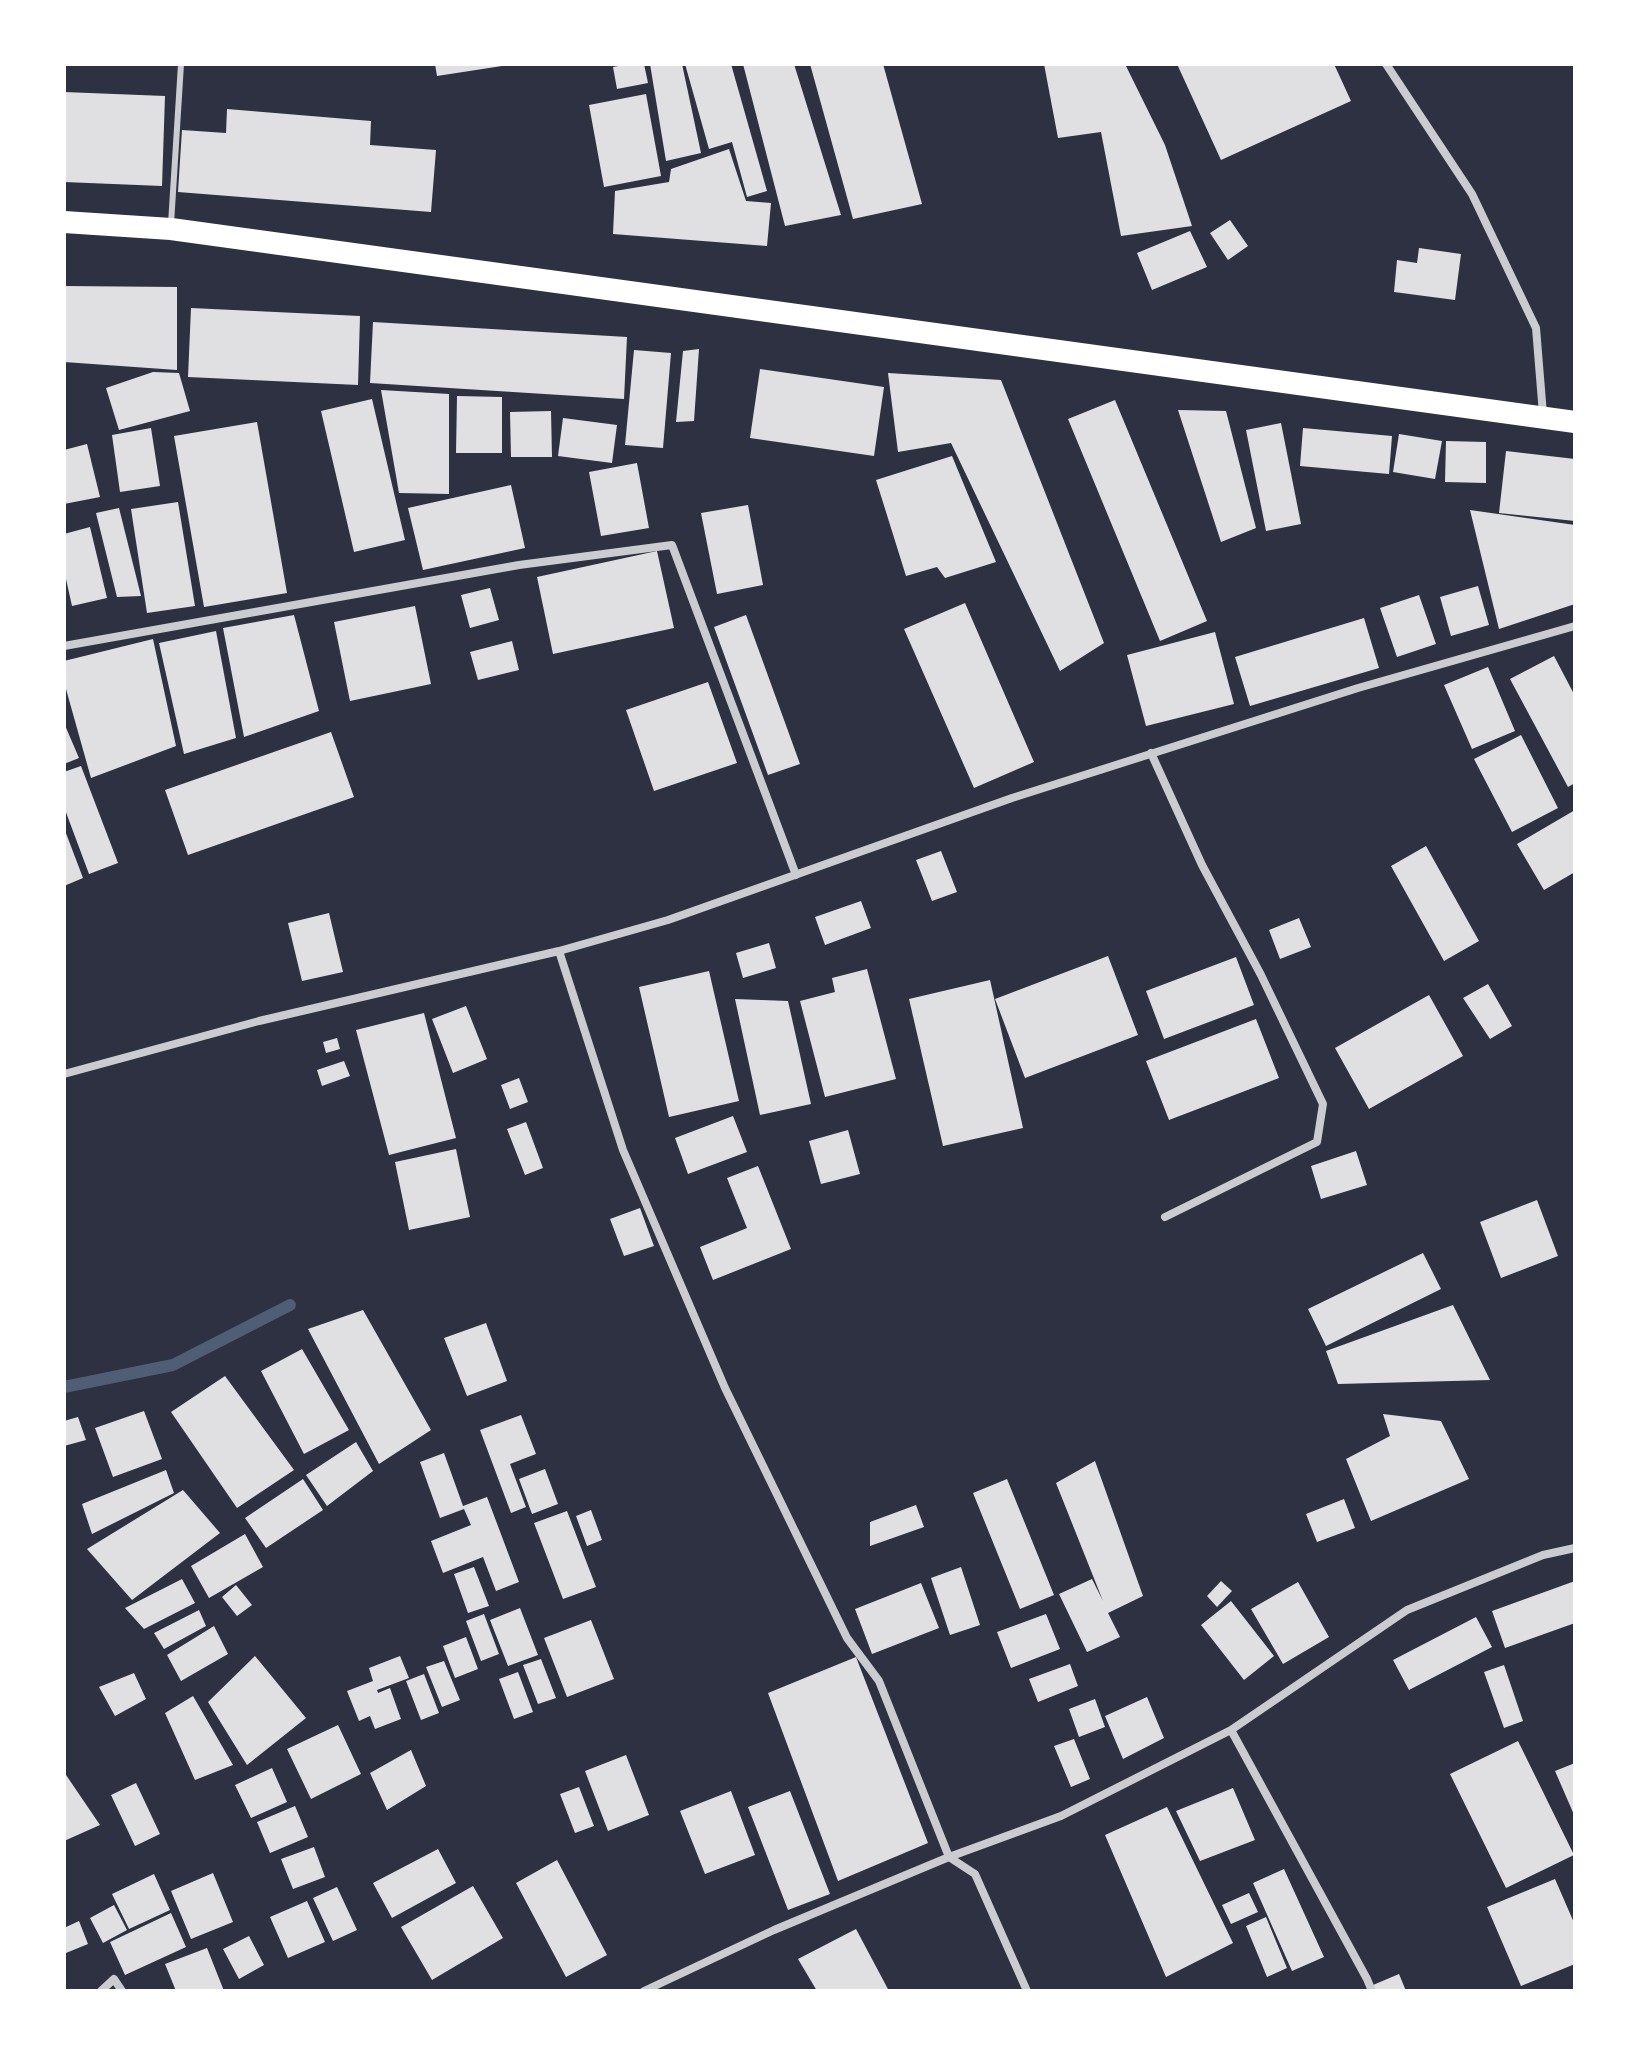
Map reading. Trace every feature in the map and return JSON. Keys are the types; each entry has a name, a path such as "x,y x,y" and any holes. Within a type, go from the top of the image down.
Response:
{"highway":[{"path":"64,222 171,229 1575,422"}],"street":[{"path":"1386,64 1472,194 1536,328 1543,418"},
{"path":"64,646 519,565 672,545 796,875"},
{"path":"64,1074 259,1021 559,951 668,920 1012,798 1358,688 1575,626"},
{"path":"1151,753 1202,865 1261,975 1323,1104 1317,1142 1165,1217"},
{"path":"559,951 623,1150 725,1388 847,1638 879,1681 949,1857 975,1874 1027,1991"},
{"path":"644,1991 774,1930 949,1857 1061,1816 1231,1730 1407,1610 1543,1555 1575,1548"},
{"path":"1231,1730 1372,1991"},
{"path":"101,1991 114,1979 122,1991"}],"lane":[{"path":"171,229 181,64"}],"building":[{"path":"435,64 502,64 502,66 437,76"},
{"path":"644,64 648,83 617,89 613,67"},
{"path":"650,64 682,64 701,153 666,161"},
{"path":"685,64 731,64 767,191 747,197 732,142 709,149"},
{"path":"743,64 794,64 841,215 785,226"},
{"path":"810,64 883,64 922,204 853,219"},
{"path":"1044,64 1125,64 1165,145 1192,226 1121,236 1101,132 1058,138"},
{"path":"1177,64 1334,64 1351,101 1221,160"},
{"path":"64,92 165,96 162,186 64,182"},
{"path":"646,94 661,176 604,187 589,105"},
{"path":"227,109 371,121 370,145 436,150 431,212 178,192 182,130 226,133"},
{"path":"729,149 746,201 771,203 767,246 613,234 615,191 669,182 671,169"},
{"path":"1230,220 1248,246 1228,260 1210,233"},
{"path":"1190,231 1207,267 1152,290 1137,253"},
{"path":"1419,248 1461,254 1455,300 1394,292 1397,260 1417,263"},
{"path":"64,286 177,287 177,370 64,362"},
{"path":"191,308 360,316 358,385 188,377"},
{"path":"373,322 627,337 624,399 370,383"},
{"path":"699,349 694,421 676,422 683,351"},
{"path":"634,350 671,353 663,448 625,445"},
{"path":"760,369 884,387 874,456 750,438"},
{"path":"153,372 179,373 190,411 119,430 106,388"},
{"path":"888,373 1001,380 1104,643 1060,671 951,443 898,452"},
{"path":"381,390 449,394 449,494 399,493"},
{"path":"457,396 502,397 502,453 456,453"},
{"path":"372,399 405,540 354,552 321,411"},
{"path":"1115,400 1207,621 1160,641 1068,419"},
{"path":"1178,410 1226,411 1256,528 1221,542"},
{"path":"551,411 552,457 511,457 510,412"},
{"path":"563,418 617,425 612,463 558,456"},
{"path":"257,422 287,593 204,607 174,436"},
{"path":"1281,423 1301,524 1266,531 1246,430"},
{"path":"151,428 160,486 120,492 112,435"},
{"path":"1303,428 1392,436 1389,474 1300,466"},
{"path":"1399,434 1442,441 1435,479 1393,472"},
{"path":"1446,441 1486,442 1486,483 1445,482"},
{"path":"87,444 100,497 64,504 64,450"},
{"path":"1506,451 1575,459 1575,521 1499,513"},
{"path":"952,456 996,562 945,578 937,567 906,576 876,480"},
{"path":"637,463 649,528 601,536 589,472"},
{"path":"511,485 525,548 423,570 408,508"},
{"path":"178,502 195,606 147,613 131,509"},
{"path":"748,505 763,585 717,594 701,513"},
{"path":"119,508 141,596 117,597 96,513"},
{"path":"1470,510 1575,525 1575,604 1499,629"},
{"path":"90,527 107,598 72,606 64,570 64,534"},
{"path":"657,551 674,628 553,654 537,577"},
{"path":"1478,586 1489,625 1451,636 1440,597"},
{"path":"490,588 499,620 470,628 461,595"},
{"path":"1419,595 1436,644 1397,657 1380,608"},
{"path":"965,603 1034,762 974,788 904,629"},
{"path":"415,606 431,684 350,701 334,622"},
{"path":"294,615 319,711 244,737 223,628"},
{"path":"746,615 800,764 768,775 714,627"},
{"path":"1364,618 1379,668 1250,706 1235,657"},
{"path":"216,631 236,738 184,754 159,643"},
{"path":"1215,632 1234,704 1146,726 1127,655"},
{"path":"153,639 176,746 91,778 64,682 64,661"},
{"path":"512,641 519,670 478,680 470,652"},
{"path":"1554,656 1575,696 1575,783 1568,787 1510,679"},
{"path":"1488,667 1515,731 1472,749 1444,685"},
{"path":"708,682 737,763 654,791 626,710"},
{"path":"64,723 79,758 64,764"},
{"path":"331,732 354,797 188,855 165,790"},
{"path":"1521,735 1558,808 1512,832 1474,759"},
{"path":"81,766 118,863 89,874 64,807 64,772"},
{"path":"1575,810 1575,872 1544,890 1517,844"},
{"path":"64,828 83,878 64,886"},
{"path":"1426,846 1479,941 1444,961 1391,866"},
{"path":"941,851 957,892 932,901 916,860"},
{"path":"861,901 871,928 825,945 815,917"},
{"path":"329,913 343,972 302,981 288,923"},
{"path":"1299,918 1311,947 1280,959 1269,930"},
{"path":"769,943 776,968 743,978 736,953"},
{"path":"1108,956 1138,1035 1025,1078 995,999"},
{"path":"1236,957 1254,1005 1164,1039 1146,991"},
{"path":"867,969 896,1079 825,1097 800,1001 835,992 832,978"},
{"path":"709,971 739,1101 669,1117 639,987"},
{"path":"990,980 1023,1128 943,1146 909,999"},
{"path":"1488,984 1512,1026 1490,1039 1463,998"},
{"path":"1429,995 1463,1056 1369,1109 1335,1048"},
{"path":"735,999 788,1001 811,1104 760,1115"},
{"path":"466,1006 487,1059 453,1073 432,1019"},
{"path":"424,1013 456,1138 389,1155 356,1030"},
{"path":"1256,1019 1279,1078 1169,1120 1146,1061"},
{"path":"337,1038 340,1049 326,1053 323,1042"},
{"path":"344,1061 350,1076 322,1086 317,1070"},
{"path":"519,1078 528,1102 510,1109 501,1085"},
{"path":"733,1116 747,1152 688,1174 675,1138"},
{"path":"526,1122 543,1168 525,1175 507,1129"},
{"path":"848,1130 860,1174 821,1184 809,1141"},
{"path":"456,1149 470,1217 409,1230 395,1162"},
{"path":"1356,1151 1367,1185 1321,1199 1311,1166"},
{"path":"758,1166 791,1249 713,1280 700,1247 747,1228 727,1178"},
{"path":"1537,1200 1558,1256 1501,1278 1480,1222"},
{"path":"640,1208 654,1246 624,1256 610,1219"},
{"path":"1423,1253 1441,1289 1326,1346 1308,1309"},
{"path":"1453,1305 1490,1380 1338,1384 1326,1351"},
{"path":"363,1310 431,1430 379,1464 308,1329"},
{"path":"486,1323 507,1381 467,1396 444,1338"},
{"path":"302,1349 349,1430 304,1454 261,1371"},
{"path":"225,1376 294,1470 237,1508 171,1412"},
{"path":"144,1411 162,1459 113,1477 95,1428"},
{"path":"1383,1414 1441,1421 1469,1479 1371,1521 1346,1459 1390,1436"},
{"path":"521,1415 536,1454 510,1464 526,1507 511,1513 480,1430"},
{"path":"78,1417 86,1440 64,1446 64,1421"},
{"path":"356,1442 373,1471 327,1506 306,1475"},
{"path":"444,1453 463,1506 487,1497 519,1582 496,1591 483,1557 443,1573 431,1541 471,1525 464,1509 440,1518 420,1462"},
{"path":"1095,1461 1143,1596 1108,1613 1120,1637 1087,1652 1059,1594 1092,1579 1103,1601 1056,1483"},
{"path":"545,1469 558,1504 532,1514 519,1479"},
{"path":"166,1470 174,1493 92,1534 82,1504"},
{"path":"303,1479 323,1510 266,1548 245,1518"},
{"path":"1007,1479 1054,1595 1020,1609 973,1493"},
{"path":"183,1490 220,1533 132,1600 87,1549"},
{"path":"1344,1499 1355,1528 1317,1542 1306,1514"},
{"path":"916,1505 924,1527 870,1546 870,1522"},
{"path":"591,1510 602,1540 587,1546 576,1516"},
{"path":"567,1511 596,1587 563,1599 534,1523"},
{"path":"245,1534 263,1567 209,1598 191,1566"},
{"path":"474,1567 489,1606 468,1613 454,1574"},
{"path":"961,1567 980,1625 950,1635 931,1578"},
{"path":"182,1579 195,1603 144,1629 125,1608"},
{"path":"1221,1581 1232,1591 1217,1607 1207,1596"},
{"path":"1575,1581 1575,1623 1505,1648 1492,1611"},
{"path":"1298,1582 1329,1637 1283,1664 1251,1609"},
{"path":"921,1583 939,1628 872,1654 855,1609"},
{"path":"236,1585 252,1605 237,1616 222,1597"},
{"path":"1231,1601 1274,1656 1244,1680 1201,1625"},
{"path":"520,1608 538,1655 508,1666 490,1620"},
{"path":"199,1610 206,1626 164,1649 154,1633"},
{"path":"484,1614 499,1654 481,1661 466,1621"},
{"path":"1046,1614 1060,1649 1011,1668 997,1632"},
{"path":"1476,1617 1492,1647 1409,1690 1393,1660"},
{"path":"591,1620 614,1679 567,1697 544,1638"},
{"path":"214,1626 228,1654 181,1681 167,1655"},
{"path":"466,1637 478,1669 455,1678 443,1646"},
{"path":"255,1656 306,1718 247,1765 208,1702"},
{"path":"400,1656 409,1678 377,1690 378,1693 390,1688 401,1719 375,1729 370,1716 359,1721 347,1691 373,1681 369,1668"},
{"path":"856,1657 928,1843 838,1881 768,1693"},
{"path":"541,1659 556,1698 538,1704 523,1665"},
{"path":"444,1661 460,1700 442,1707 426,1667"},
{"path":"1070,1664 1078,1686 1038,1702 1029,1679"},
{"path":"1504,1665 1523,1721 1504,1728 1484,1672"},
{"path":"518,1672 533,1712 514,1719 499,1679"},
{"path":"134,1673 146,1699 115,1716 99,1687"},
{"path":"424,1674 439,1713 421,1720 406,1681"},
{"path":"193,1696 233,1765 195,1780 165,1713"},
{"path":"1147,1697 1164,1738 1123,1759 1105,1716"},
{"path":"1095,1699 1105,1727 1079,1737 1069,1709"},
{"path":"338,1725 361,1774 311,1799 287,1749"},
{"path":"1074,1739 1090,1779 1071,1787 1054,1746"},
{"path":"1518,1741 1574,1855 1506,1888 1450,1774"},
{"path":"411,1750 426,1786 387,1810 370,1773"},
{"path":"626,1755 649,1815 608,1831 585,1771"},
{"path":"1575,1763 1575,1817 1555,1771"},
{"path":"272,1768 287,1802 251,1818 235,1785"},
{"path":"64,1772 100,1825 64,1841"},
{"path":"136,1783 160,1834 135,1846 111,1795"},
{"path":"579,1787 594,1826 575,1833 560,1794"},
{"path":"1233,1788 1255,1840 1200,1861 1176,1811"},
{"path":"731,1791 755,1855 705,1874 680,1811"},
{"path":"790,1791 830,1894 788,1910 748,1807"},
{"path":"295,1806 308,1837 270,1853 257,1822"},
{"path":"1167,1807 1233,1943 1166,1977 1105,1835"},
{"path":"314,1847 325,1877 293,1889 281,1859"},
{"path":"438,1849 456,1883 392,1918 373,1883"},
{"path":"557,1860 607,1955 566,1977 516,1883"},
{"path":"1284,1869 1324,1957 1292,1971 1253,1883"},
{"path":"213,1873 233,1922 191,1939 171,1891"},
{"path":"154,1874 170,1910 129,1929 112,1894"},
{"path":"1555,1879 1575,1925 1575,1964 1521,1986 1487,1907"},
{"path":"473,1886 503,1938 432,1980 401,1927"},
{"path":"337,1887 357,1930 333,1941 313,1898"},
{"path":"1249,1893 1258,1912 1231,1924 1222,1905"},
{"path":"307,1901 325,1942 288,1958 270,1917"},
{"path":"114,1905 127,1930 103,1943 90,1918"},
{"path":"171,1913 186,1947 125,1975 110,1942"},
{"path":"1266,1917 1287,1968 1267,1977 1246,1926"},
{"path":"79,1921 88,1944 66,1953 64,1928"},
{"path":"856,1929 889,1991 817,1991 798,1959"},
{"path":"249,1936 264,1965 239,1979 223,1949"},
{"path":"207,1948 224,1991 176,1991 165,1964"},
{"path":"1399,1974 1406,1991 1376,1991 1373,1985"}],"waterway":[{"path":"64,1387 173,1365 290,1305"}]}
